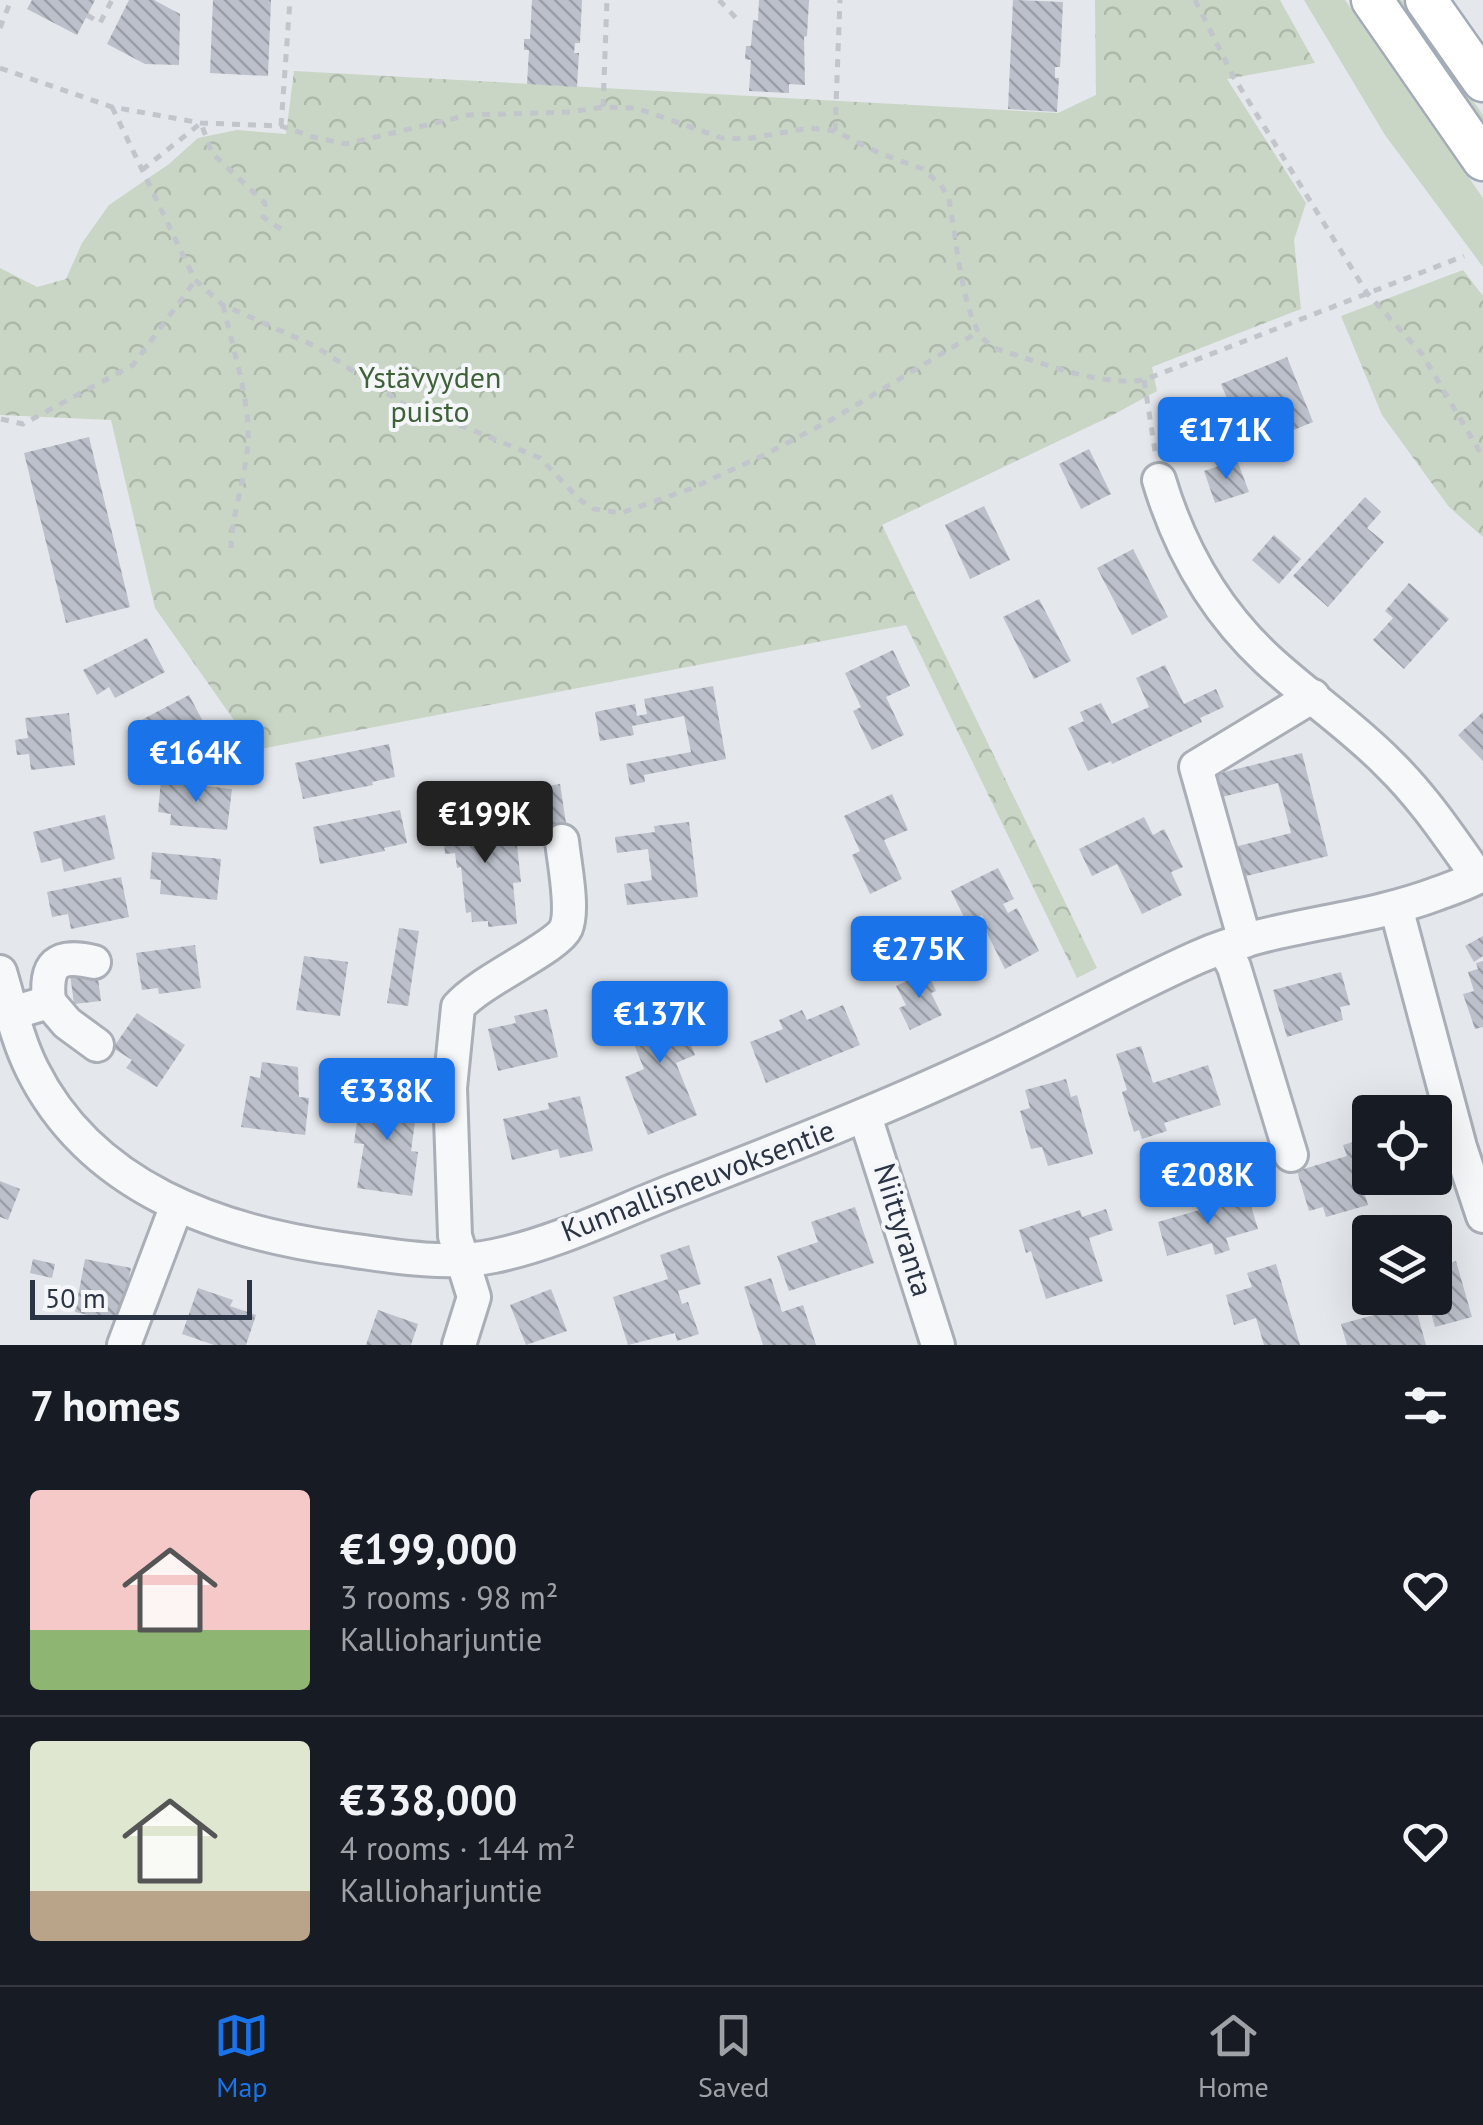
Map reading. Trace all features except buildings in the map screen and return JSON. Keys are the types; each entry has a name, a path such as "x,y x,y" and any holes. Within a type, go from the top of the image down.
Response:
{"main road":[{"path":"1372,0 1483,160"},
{"path":"1426,0 1483,81"}],"street":[{"path":"1160,480 1173,526 1212,596 1237,628 1389,763 1424,800 1481,876"},
{"path":"1290,1155 1234,968 1234,944 1196,767 1313,696"},
{"path":"460,1345 474,1297 455,1236 450,1088 458,1007 484,983 558,938 566,927 562,841"},
{"name":"Kunnallisneuvoksentie","path":"0,972 12,1013 13,1065 46,1095 93,1152 155,1196 220,1224 302,1244 461,1259 492,1256 551,1238 865,1116 1234,944 1396,908 1481,876"},
{"path":"1396,908 1460,1147 1483,1216"},
{"path":"94,962 66,958 51,969 47,984 49,1002 66,1023 97,1045"},
{"path":"12,1013 49,1002"},
{"name":"Niittyranta","path":"865,1116 938,1345"},
{"path":"124,1345 185,1209"},
{"path":"143,1345 185,1209"}],"path":[{"path":"0,28 10,0"},
{"path":"87,15 100,22 112,0"},
{"path":"281,126 290,0"},
{"path":"603,106 607,0"},
{"path":"719,0 737,20"},
{"path":"835,131 840,0"},
{"path":"1196,0 1233,76 1368,293 1422,354 1483,457"},
{"path":"0,68 112,106 201,123 281,126 313,138 346,144 469,115 552,113 603,106 636,108 722,138 746,139 809,128 835,131 878,153 923,169 941,185 948,199 978,332 997,349 1120,382 1144,380 1464,256"},
{"path":"112,106 196,280 222,305 315,346 418,413 465,427 540,458 579,500 594,509 621,513 690,489 764,455 831,420 978,332"},
{"path":"142,170 201,123"},
{"path":"201,123 212,153 264,203 263,217 269,224 286,233"},
{"path":"0,420 22,424 133,364 196,280"},
{"path":"222,305 249,434 231,548"},
{"path":"1144,380 1160,480"}],"green space":[{"name":"Ystävyyden puisto","path":"1095,0 1280,0 1315,63 1227,79 1306,203 1294,240 1301,309 1152,367 1157,391 882,525 1097,968 1077,978 906,625 255,750 155,608 111,420 0,415 0,268 37,287 66,279 82,243 109,205 169,164 198,138 237,130 286,134 294,71 1058,113 1096,95"},
{"path":"1304,0 1345,0 1483,198 1483,267 1385,135"},
{"path":"1390,0 1402,0 1483,115 1483,134"},
{"path":"1463,270 1483,296 1483,537 1449,507 1382,415 1341,316"}]}
